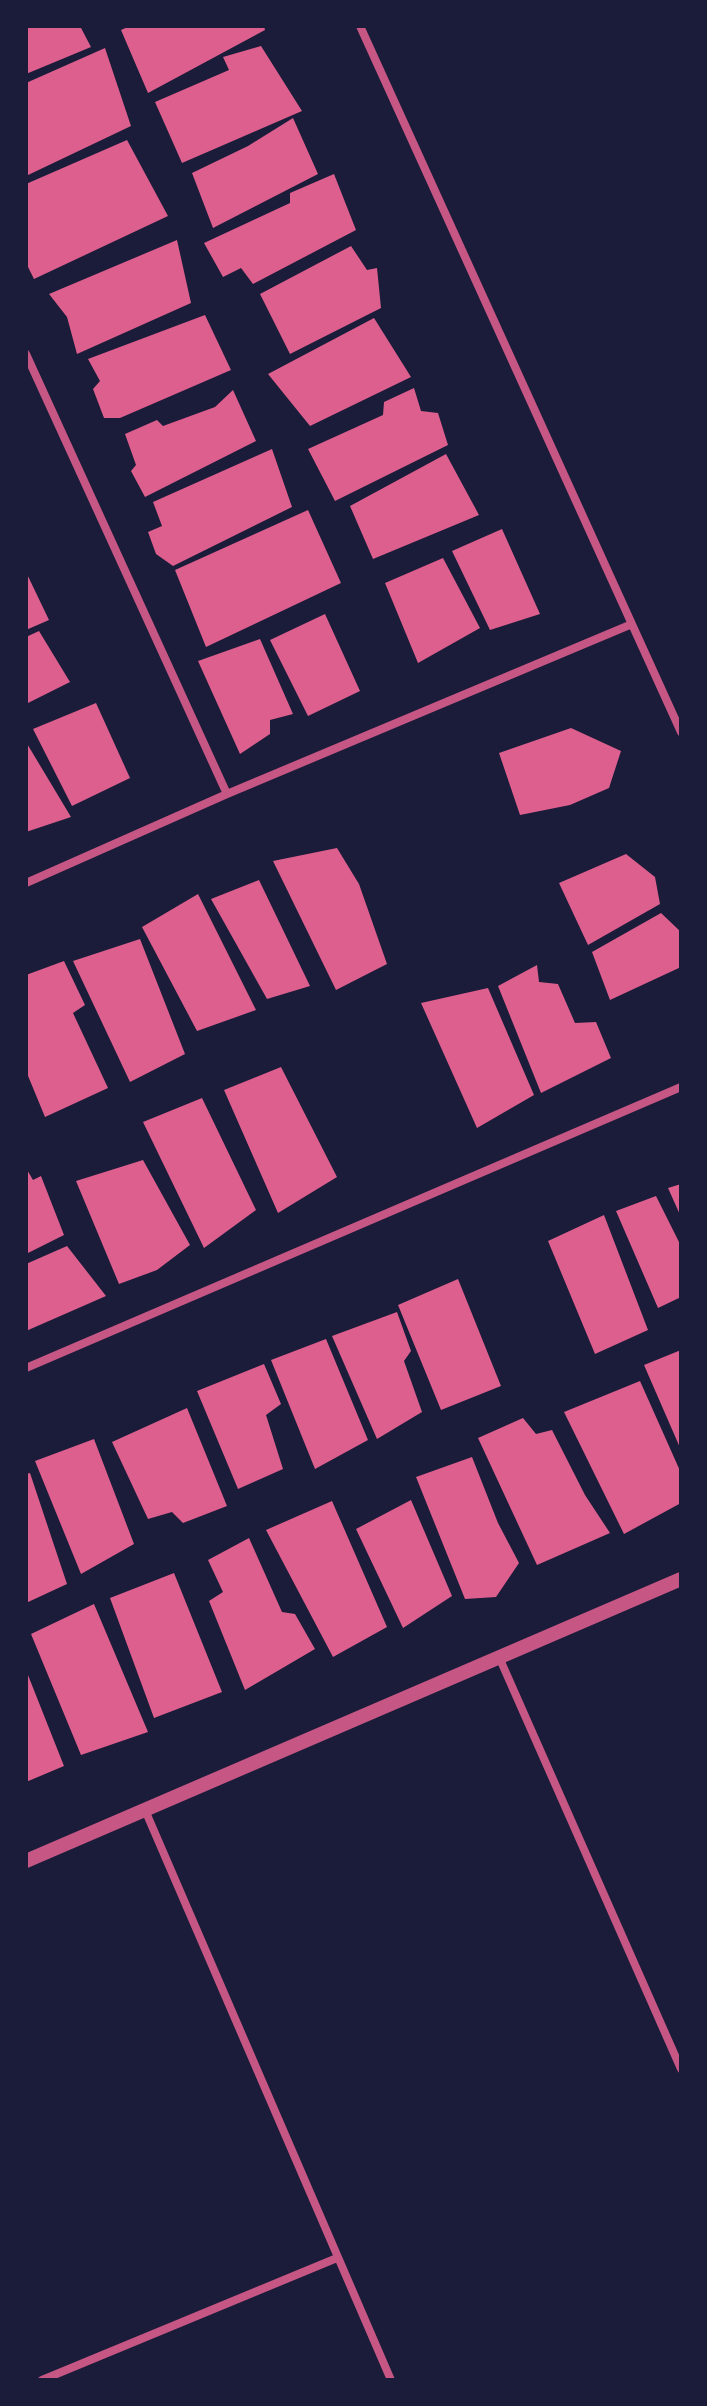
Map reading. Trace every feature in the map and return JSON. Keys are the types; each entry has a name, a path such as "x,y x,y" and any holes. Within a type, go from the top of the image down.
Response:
{"street":[{"path":"360,26 681,732"},
{"path":"26,354 227,794"},
{"path":"26,883 227,794 632,624"},
{"path":"26,1368 681,1087"},
{"path":"26,1861 681,1579"},
{"path":"499,1657 681,2069"},
{"path":"145,1810 391,2380"},
{"path":"42,2380 337,2258"}],"building":[{"path":"26,26 80,26 91,47 26,74"},
{"path":"130,26 264,26 265,30 148,93 121,30"},
{"path":"261,46 302,111 182,163 155,102 229,70 223,57"},
{"path":"105,48 131,126 26,176 26,83"},
{"path":"293,118 318,174 213,228 192,173 248,146"},
{"path":"127,140 168,216 34,279 26,263 26,184"},
{"path":"334,174 356,230 253,284 241,268 223,277 204,243 290,203 290,193"},
{"path":"177,240 191,303 77,354 67,317 49,294"},
{"path":"351,246 367,270 377,268 381,308 290,354 260,294"},
{"path":"205,315 231,370 120,418 104,418 93,389 100,381 88,359"},
{"path":"374,318 411,377 310,426 268,374"},
{"path":"414,388 421,411 438,413 448,445 335,501 308,449 383,415 384,402"},
{"path":"233,390 256,441 145,497 131,471 136,465 125,434 157,420 163,426 215,407"},
{"path":"272,449 292,507 173,566 156,554 148,532 162,526 153,502"},
{"path":"446,454 479,515 373,559 350,506"},
{"path":"308,510 341,583 206,647 175,570"},
{"path":"502,529 540,614 490,630 452,551"},
{"path":"443,558 480,628 418,663 385,583"},
{"path":"26,572 49,620 26,630"},
{"path":"325,614 360,691 308,716 270,640"},
{"path":"39,631 70,682 26,704 26,637"},
{"path":"260,639 293,714 270,720 270,734 240,754 198,661"},
{"path":"96,703 130,778 72,806 33,729"},
{"path":"571,728 621,751 609,788 570,805 520,815 499,753"},
{"path":"26,742 71,817 26,832"},
{"path":"337,848 359,884 387,964 336,990 273,861"},
{"path":"626,854 655,877 660,904 588,945 559,883"},
{"path":"259,880 310,986 267,999 211,899"},
{"path":"198,894 256,1010 197,1031 142,927"},
{"path":"661,913 681,932 681,967 610,1000 592,952"},
{"path":"140,939 185,1054 130,1082 73,961"},
{"path":"64,961 85,1005 73,1013 108,1088 45,1117 26,1071 26,975"},
{"path":"537,965 539,982 558,984 575,1023 596,1022 611,1058 541,1093 498,986"},
{"path":"488,988 534,1095 477,1128 421,1003"},
{"path":"281,1067 337,1177 278,1213 224,1090"},
{"path":"202,1098 256,1210 204,1248 143,1122"},
{"path":"143,1160 190,1245 157,1270 119,1284 76,1181"},
{"path":"26,1168 33,1180 41,1176 64,1235 26,1254"},
{"path":"681,1184 681,1217 668,1188"},
{"path":"656,1196 681,1246 681,1297 658,1308 616,1211"},
{"path":"604,1215 648,1330 595,1354 548,1241"},
{"path":"67,1246 106,1296 26,1331 26,1264"},
{"path":"458,1279 501,1386 441,1410 398,1305"},
{"path":"397,1312 411,1351 404,1361 422,1412 377,1439 332,1336"},
{"path":"326,1339 368,1440 315,1469 271,1360"},
{"path":"681,1350 681,1450 644,1365"},
{"path":"264,1364 281,1404 266,1415 283,1469 238,1489 197,1391"},
{"path":"640,1381 681,1473 681,1503 624,1534 564,1412"},
{"path":"187,1408 227,1506 183,1523 172,1512 148,1519 112,1442"},
{"path":"523,1418 536,1434 552,1430 585,1495 610,1533 537,1565 478,1438"},
{"path":"94,1439 134,1544 81,1574 35,1461"},
{"path":"472,1457 498,1523 519,1563 496,1597 465,1599 416,1477"},
{"path":"30,1473 67,1584 26,1603 26,1474"},
{"path":"411,1500 452,1596 403,1628 356,1529"},
{"path":"332,1501 387,1627 333,1657 266,1530"},
{"path":"249,1538 282,1612 295,1614 315,1649 245,1690 209,1601 223,1592 208,1560"},
{"path":"174,1573 222,1692 154,1718 110,1598"},
{"path":"94,1604 148,1732 81,1755 31,1634"},
{"path":"26,1670 64,1766 26,1782"}]}
